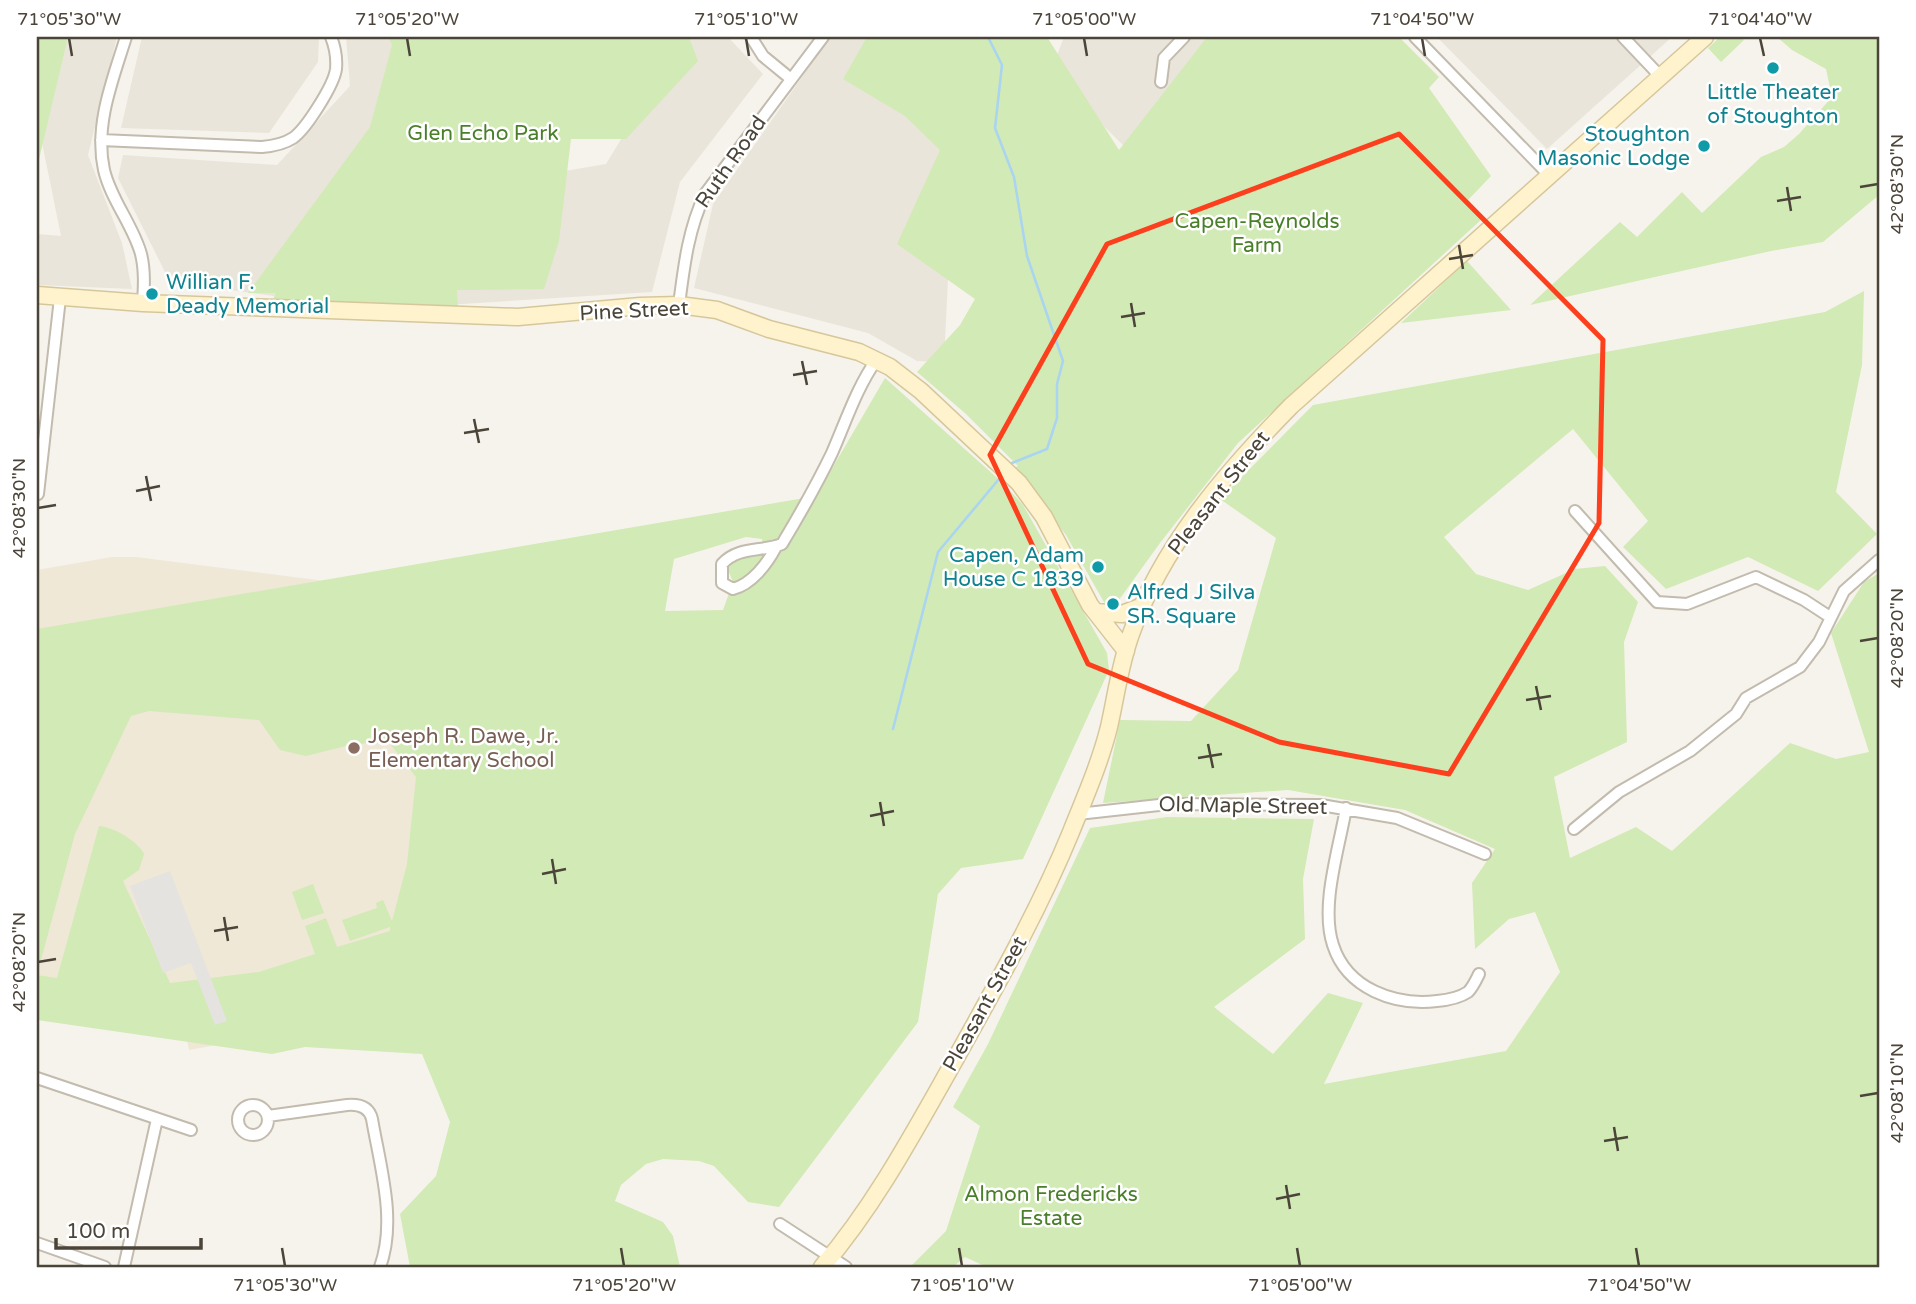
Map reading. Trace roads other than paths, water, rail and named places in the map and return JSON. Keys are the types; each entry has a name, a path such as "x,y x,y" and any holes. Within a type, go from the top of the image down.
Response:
{"main road":[{"name":"Pleasant Street","path":"826,1262 876,1195 1009,964 1078,814 1101,756 1126,651 1143,606 1167,560 1194,518 1291,406 1705,37"},
{"name":"Pine Street","path":"37,295 144,303 518,317 679,305 717,310 769,329 877,359 921,391 1019,482 1044,517 1077,582 1126,651"},
{"path":"1096,612 1122,614 1143,606"}],"street":[{"path":"126,37 106,108 101,140 102,160 109,184 144,264 144,303"},
{"path":"101,140 262,147 283,143 295,137 304,127 333,78 336,57 331,37"},
{"path":"751,37 763,56 791,79"},
{"name":"Ruth Road","path":"679,305 689,233 705,194 824,37"},
{"path":"1161,82 1164,58 1184,37"},
{"path":"1415,37 1549,175"},
{"path":"1623,37 1660,76"},
{"path":"38,494 60,298"},
{"path":"776,547 749,583 733,589 722,583 722,564 727,559 746,550 782,544 831,456 866,374 877,359"},
{"path":"1575,511 1657,601 1687,604 1756,578 1804,600 1830,617"},
{"path":"1574,829 1619,792 1698,745 1736,714 1746,698 1800,667 1819,642 1844,592 1879,560"},
{"name":"Old Maple Street","path":"1078,814 1168,804 1297,804 1346,808 1398,818 1485,854"},
{"path":"1346,808 1328,905 1330,936 1343,966 1367,988 1387,997 1412,1002 1460,997 1471,989 1479,974"},
{"path":"37,1078 191,1130"},
{"path":"268,1116 355,1104 365,1108 371,1115 387,1214 387,1240 380,1267"},
{"path":"124,1267 157,1119"},
{"path":"780,1224 826,1262 846,1267"},
{"path":"37,1243 105,1267"}],"waterway":[{"path":"988,37 1002,65 995,128 1014,177 1027,256 1063,361 1057,384 1057,418 1047,449 1012,463"},
{"path":"893,729 938,552 999,479"}],"place":[{"name":"Little Theater of Stoughton","path":"1773,68"},
{"name":"Stoughton Masonic Lodge","path":"1704,146"},
{"name":"Willian F. Deady Memorial","path":"152,294"},
{"name":"Capen, Adam House C 1839","path":"1098,567"},
{"name":"Alfred J Silva SR. Square","path":"1113,604"},
{"name":"Joseph R. Dawe, Jr. Elementary School","path":"354,748"}],"park label":[{"name":"Glen Echo Park","path":"483,133"},
{"name":"Capen-Reynolds Farm","path":"1257,233"},
{"name":"Almon Fredericks Estate","path":"1051,1206"}]}
